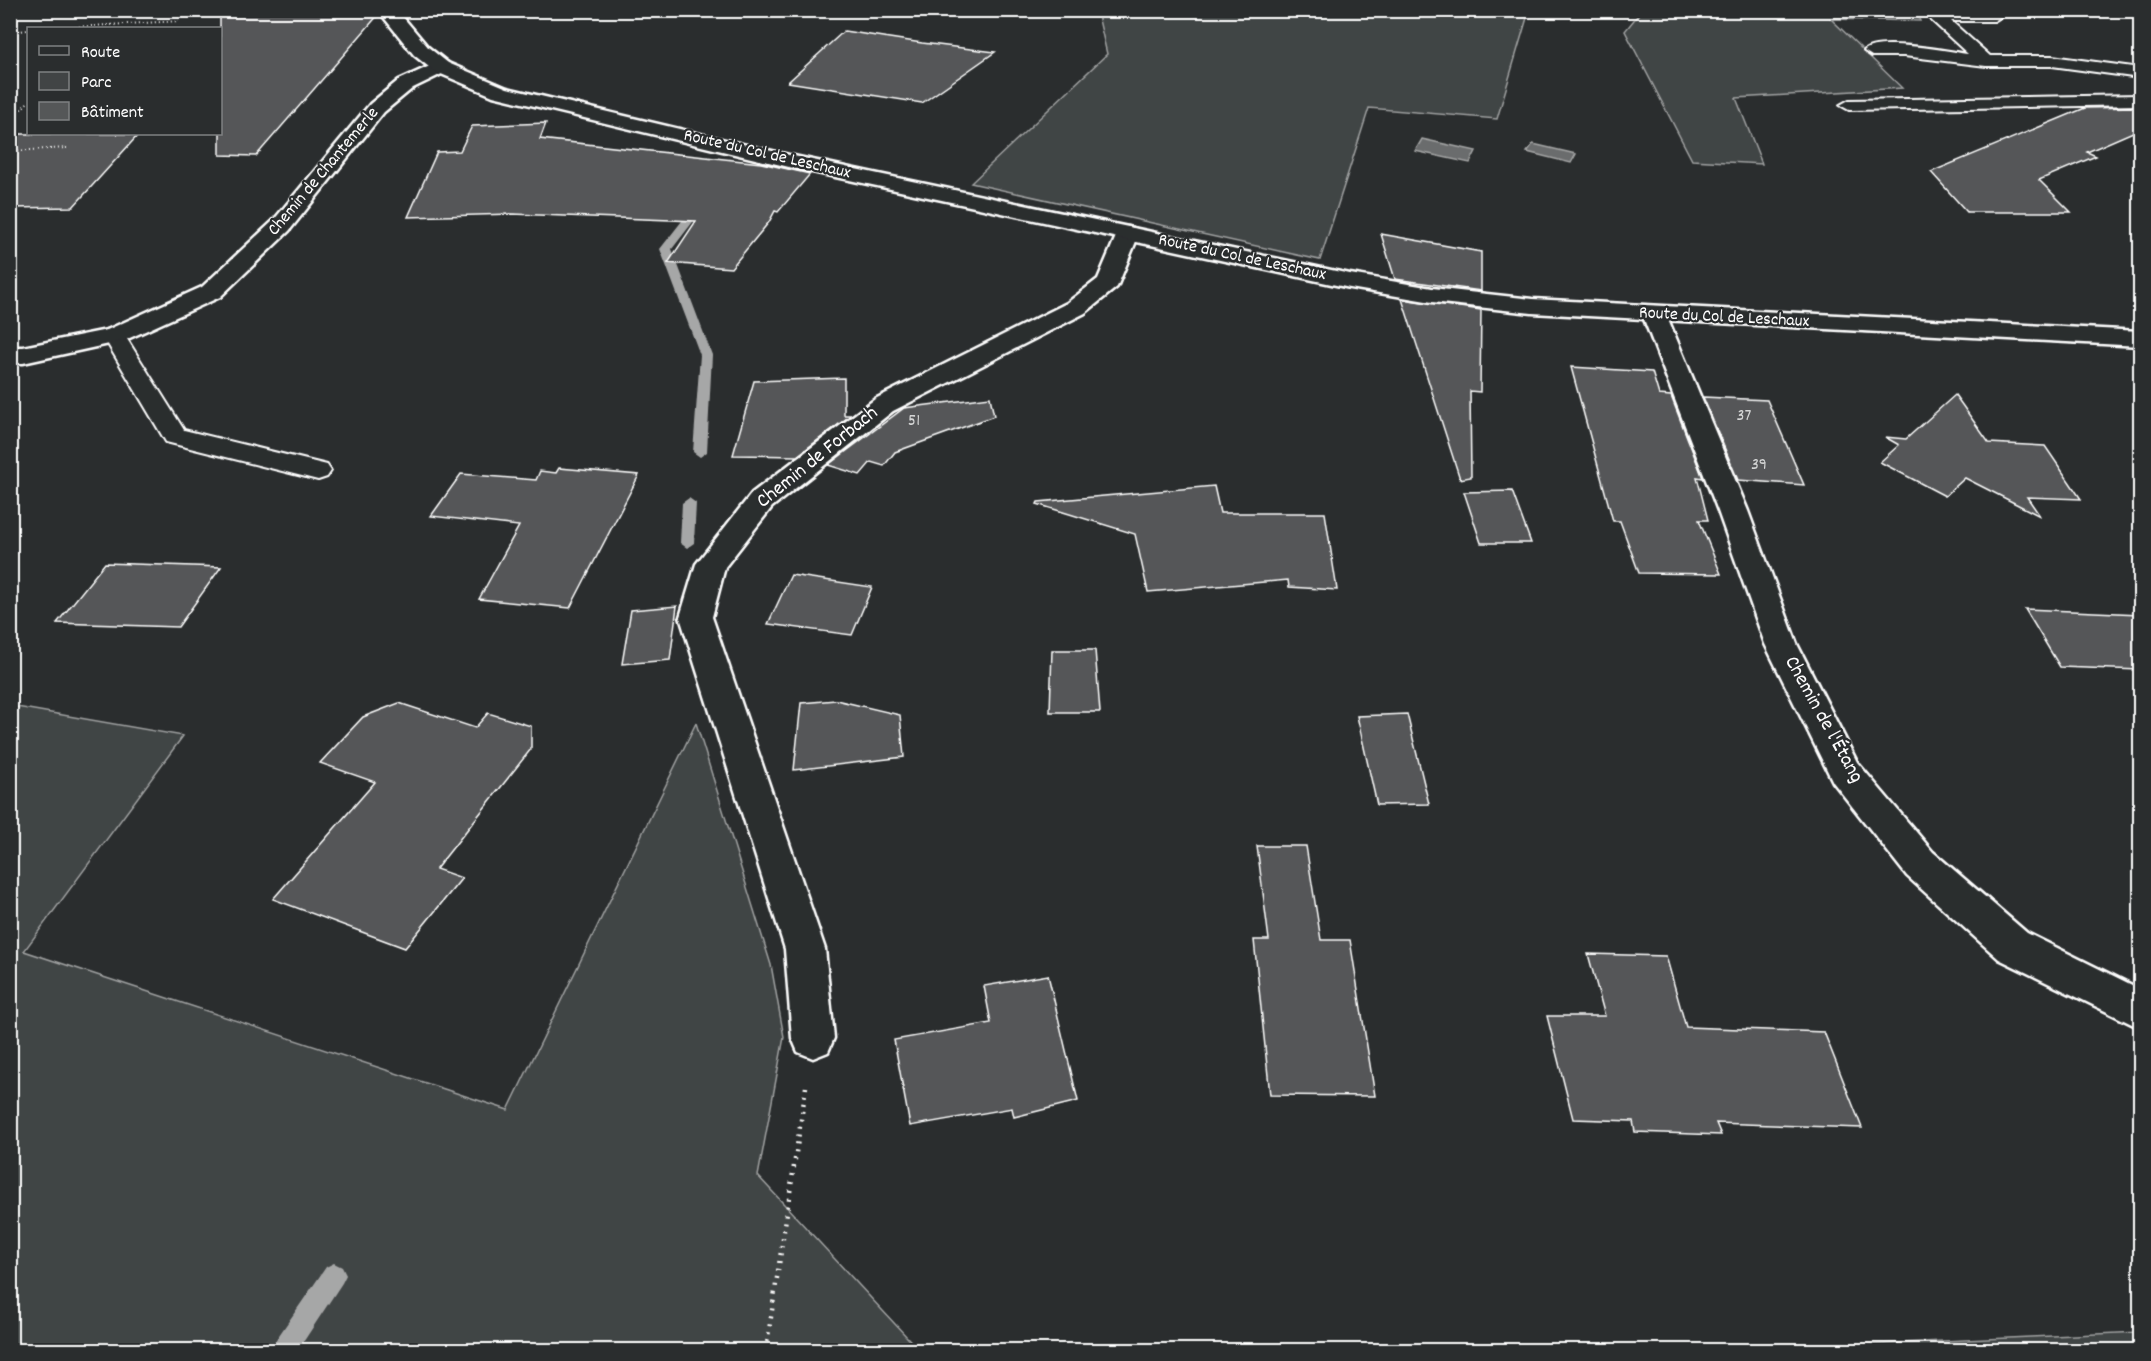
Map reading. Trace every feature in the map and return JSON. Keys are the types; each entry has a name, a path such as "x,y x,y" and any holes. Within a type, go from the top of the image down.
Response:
{"street":[{"name":"Route du Col de Leschaux","path":"387,10 421,51 441,67 500,92 1128,234 1350,281 1432,295 1532,306 2140,339"},
{"name":"Chemin de Chantemerle","path":"10,355 23,355 114,336 211,292 281,226 377,108 406,84 441,67"},
{"name":"Chemin de Forbach","path":"813,1038 805,949 696,617 711,564 762,500 884,405 1076,308 1109,282 1128,234"},
{"name":"Chemin de l'Étang","path":"1654,314 1733,511 1781,644 1845,772 1920,864 2013,946 2140,1009"}],"lane":[{"path":"1986,61 1936,16 1994,16"},
{"path":"1872,51 1904,51 1986,61 2052,61 2140,73"},
{"path":"1849,105 2140,100"},
{"path":"114,336 175,436 318,471"}],"path":[{"path":"102,27 179,21"},
{"path":"10,32 27,30"},
{"path":"10,121 27,103"},
{"path":"10,151 68,147"},
{"path":"766,1350 813,1038"}],"green space":[{"path":"1097,10 1529,11 1497,119 1369,108 1320,260 971,183 1107,54"},
{"path":"1642,10 1915,10 1920,21 1831,19 1902,88 1736,98 1762,164 1692,160 1625,31"},
{"path":"11,706 183,736 24,951 508,1110 696,723 771,965 784,1037 758,1176 919,1350 11,1350"},
{"path":"2140,1332 2140,1350 1749,1350"}],"shaded area":[{"path":"1422,139 1476,151 1470,163 1415,151"},
{"path":"1533,144 1576,154 1571,163 1527,152"}],"building":[{"path":"220,10 376,10 379,14 256,156 220,155 222,27 220,27"},
{"path":"844,31 995,52 922,103 788,82"},
{"path":"2136,107 2140,118 2140,129 2087,152 2096,156 2039,180 2071,212 1967,212 1931,172 2085,108"},
{"path":"546,123 540,139 761,163 810,174 778,212 775,211 769,222 731,268 668,263 696,221 512,214 408,217 437,152 460,151 472,126"},
{"path":"10,134 138,135 73,207 10,208"},
{"path":"1381,234 1481,252 1481,291 1395,279"},
{"path":"1402,299 1481,310 1480,392 1470,391 1471,477 1460,479"},
{"path":"1571,367 1652,372 1659,395 1671,396 1703,478 1697,477 1708,520 1699,520 1721,574 1639,573 1620,521 1613,521"},
{"path":"844,378 844,415 851,415 797,456 733,455 754,381"},
{"path":"1955,395 1989,443 2045,446 2081,499 2027,497 2040,516 1965,478 1945,496 1880,462 1899,445 1885,437 1906,439"},
{"path":"990,397 994,416 895,452 884,466 871,462 860,475 828,465 904,408"},
{"path":"1703,397 1767,400 1804,485 1738,480"},
{"path":"559,468 639,475 570,608 479,599 519,526 431,516 461,474 536,480 540,471 556,473"},
{"path":"1214,486 1220,513 1325,513 1337,590 1289,587 1288,580 1148,592 1135,534 1037,504 1038,502"},
{"path":"1512,491 1531,543 1481,543 1464,492"},
{"path":"105,563 221,567 178,627 57,623"},
{"path":"791,575 872,587 852,635 768,624"},
{"path":"677,606 670,660 622,664 631,610"},
{"path":"2025,609 2140,614 2140,670 2060,667"},
{"path":"1052,650 1095,650 1100,712 1050,712"},
{"path":"836,700 900,715 904,757 794,770 801,703"},
{"path":"399,703 475,728 488,713 531,726 531,749 436,869 462,878 405,948 273,899 375,782 320,763 363,717"},
{"path":"1407,714 1429,804 1377,805 1357,716"},
{"path":"1257,846 1306,846 1321,940 1350,940 1375,1096 1270,1095 1254,940 1269,940"},
{"path":"1588,954 1666,956 1686,1027 1824,1032 1862,1128 1716,1123 1721,1135 1635,1132 1633,1121 1573,1119 1547,1016 1605,1016"},
{"path":"1048,975 1078,1101 1014,1117 1012,1108 910,1126 894,1040 991,1023 984,986"}],"waterway":[{"path":"700,205 666,249 706,355 700,452"},
{"path":"687,543 689,503"},
{"path":"284,1350 334,1275"}]}
